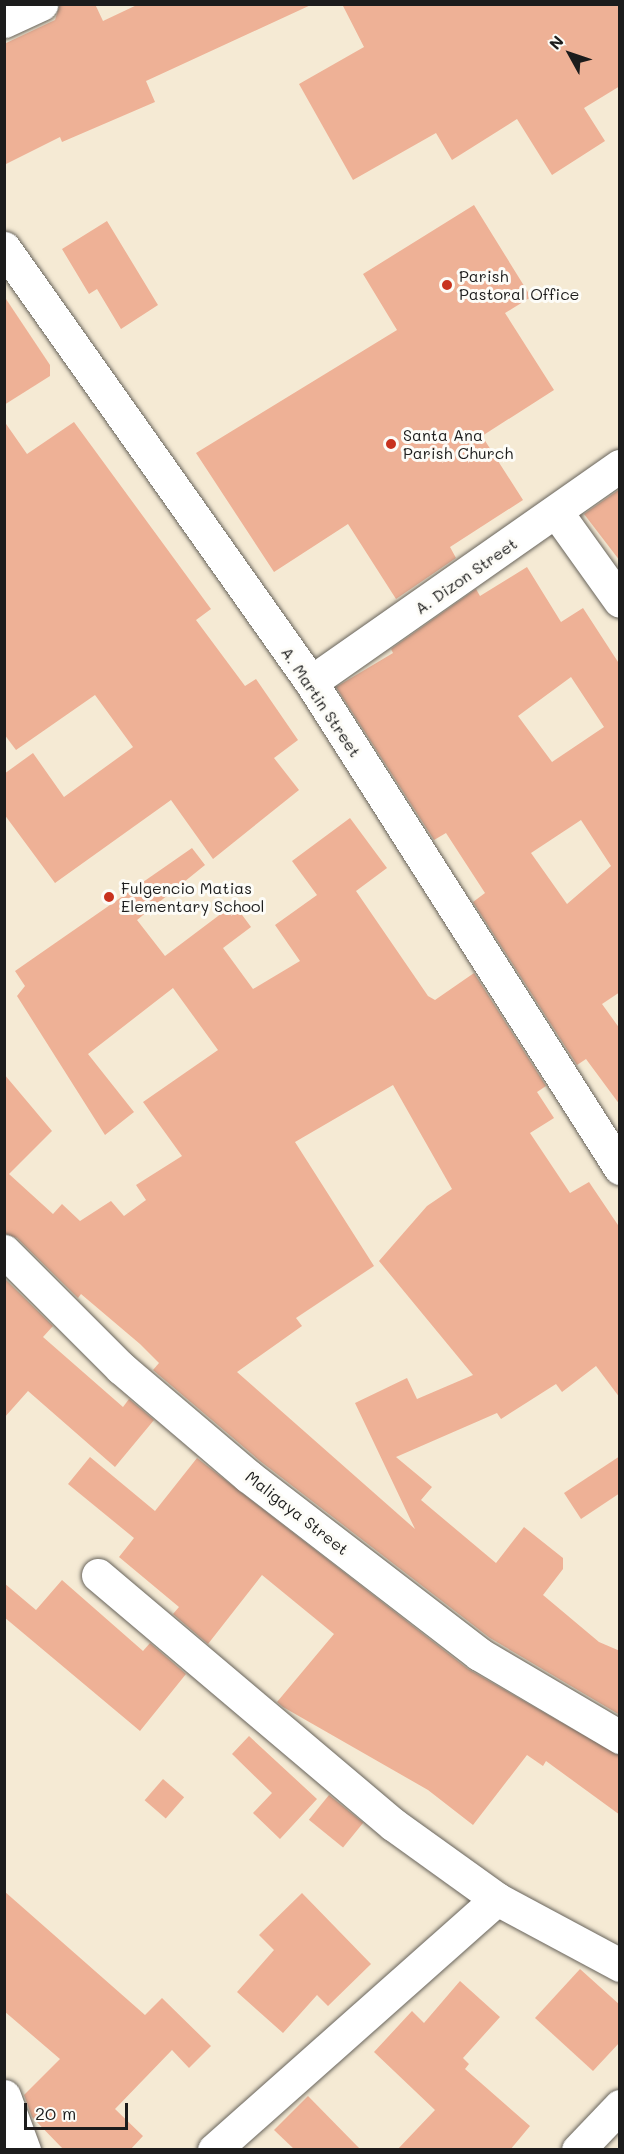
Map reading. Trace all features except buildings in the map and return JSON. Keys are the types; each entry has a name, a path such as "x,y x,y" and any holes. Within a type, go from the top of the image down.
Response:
{"street":[{"path":"4,21 41,4"},
{"name":"A. Martin Street","path":"4,248 311,682 620,1168"},
{"name":"A. Dizon Street","path":"311,682 557,513 620,466"},
{"path":"557,513 620,601"},
{"name":"Maligaya Street","path":"4,1251 121,1368 248,1476 478,1654 620,1737"},
{"path":"98,1575 394,1825 498,1899 620,1965"},
{"path":"214,2150 498,1899"},
{"path":"4,2096 24,2150"},
{"path":"578,2150 620,2106"}],"place":[{"name":"Parish Pastoral Office","path":"447,285"},
{"name":"Santa Ana Parish Church","path":"391,444"},
{"name":"Fulgencio Matias Elementary School","path":"109,897"}]}
